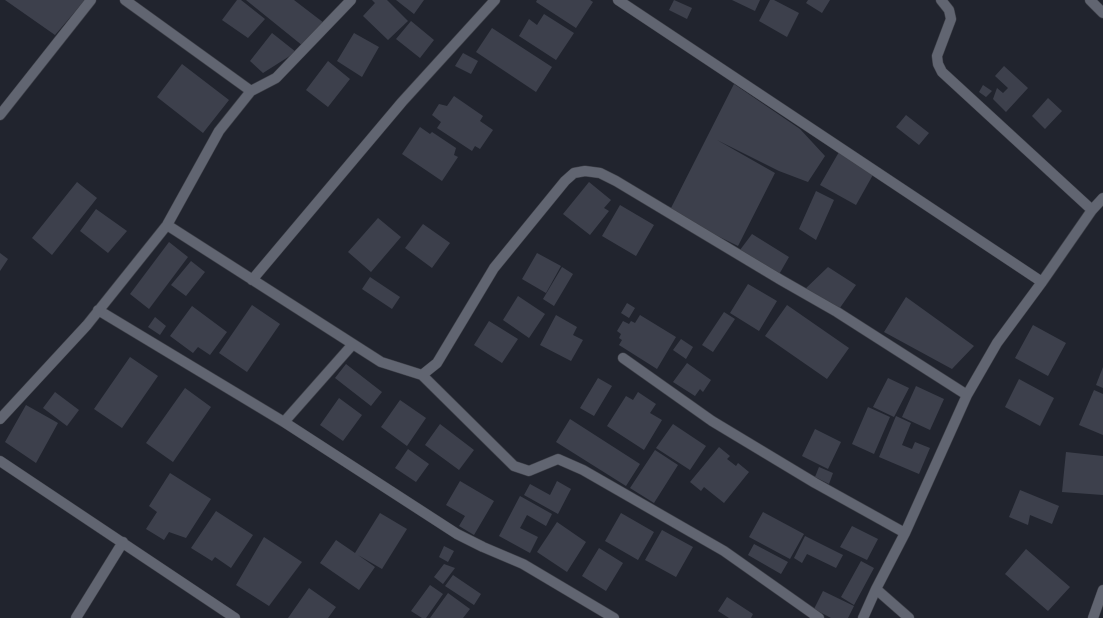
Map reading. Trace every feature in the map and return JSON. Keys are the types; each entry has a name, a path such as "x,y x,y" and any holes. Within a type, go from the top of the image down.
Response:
{"street":[{"path":"0,115 91,0"},
{"path":"125,0 251,91"},
{"path":"0,419 87,325 167,225 219,131 251,91 276,78 351,0"},
{"path":"252,280 402,102 495,0"},
{"path":"618,0 1042,282"},
{"path":"941,0 949,10 951,19 937,56 938,64 942,72 1092,210"},
{"path":"1090,0 1103,12"},
{"path":"422,375 438,363 494,268 564,181 574,173 585,171 600,173 616,180 781,280 837,312 967,395"},
{"path":"863,618 905,533 967,395 997,343 1092,210 1103,198"},
{"path":"167,225 382,362 422,375 514,466 529,471 558,459 583,470 724,551 819,618"},
{"path":"98,310 284,422 457,534 523,564 614,618"},
{"path":"284,422 353,344"},
{"path":"623,358 712,421 815,483 905,533"},
{"path":"0,461 235,618"},
{"path":"76,618 123,542"},
{"path":"876,589 909,618"},
{"path":"1093,618 1103,590"}],"building":[{"path":"5,0 85,0 55,35"},
{"path":"237,0 241,0 265,19 248,38 222,20"},
{"path":"246,0 294,0 324,23 303,46"},
{"path":"372,0 387,0 408,21 388,40 363,16 375,3"},
{"path":"396,0 424,0 414,14"},
{"path":"537,0 590,0 593,2 576,28 536,2"},
{"path":"674,0 692,8 687,19 669,10"},
{"path":"732,0 760,0 755,11"},
{"path":"770,0 774,0 799,13 787,37 759,21"},
{"path":"808,0 830,0 822,13 806,3"},
{"path":"544,14 574,33 556,60 519,36 529,19 537,25"},
{"path":"411,21 434,40 420,58 396,39"},
{"path":"492,28 552,67 536,92 476,52"},
{"path":"272,33 296,52 263,73 250,61"},
{"path":"354,33 379,47 362,77 337,61"},
{"path":"463,53 478,61 471,74 455,66"},
{"path":"328,61 350,79 328,107 306,90"},
{"path":"182,64 229,100 203,133 157,97"},
{"path":"1004,66 1028,88 1006,112 993,99 997,88 1003,93 1008,88 995,76"},
{"path":"734,84 800,129 825,156 808,182 779,171 717,140 775,173 738,246 669,212"},
{"path":"983,85 992,91 986,97 979,92"},
{"path":"454,96 483,116 480,121 493,130 480,149 475,146 472,151 437,128 441,122 432,115 439,104 447,106"},
{"path":"1048,98 1062,111 1045,129 1032,116"},
{"path":"906,115 929,133 919,145 896,127"},
{"path":"420,127 430,134 432,132 456,148 454,155 458,157 442,181 402,154"},
{"path":"839,152 874,173 856,205 820,185"},
{"path":"77,182 97,198 52,255 32,238"},
{"path":"589,182 611,200 604,208 609,211 590,235 563,214"},
{"path":"816,191 834,200 816,240 799,229"},
{"path":"620,205 654,225 636,256 602,236"},
{"path":"96,209 127,231 108,253 80,231"},
{"path":"378,218 401,237 371,272 348,252"},
{"path":"423,224 450,243 432,268 405,248"},
{"path":"752,234 789,257 777,278 737,254"},
{"path":"169,242 188,257 149,309 130,294"},
{"path":"0,253 8,259 0,271"},
{"path":"537,253 561,266 546,293 522,279"},
{"path":"191,261 205,272 186,296 171,285"},
{"path":"562,267 573,274 554,306 543,299"},
{"path":"828,267 856,285 837,312 802,292"},
{"path":"370,277 400,297 392,309 362,289"},
{"path":"748,284 777,301 759,331 730,313"},
{"path":"518,296 545,314 529,338 503,320"},
{"path":"906,297 974,346 952,369 884,332"},
{"path":"627,303 635,308 629,318 621,313"},
{"path":"252,305 280,324 247,372 219,353"},
{"path":"787,305 849,348 827,379 765,336"},
{"path":"192,306 227,332 210,355 198,347 193,353 170,336"},
{"path":"724,312 735,319 713,352 702,345"},
{"path":"556,315 577,327 573,335 583,340 571,361 540,345"},
{"path":"640,315 676,337 657,369 619,345 622,340 619,338 621,334 617,331 623,321 629,324 631,321 635,323"},
{"path":"155,317 166,326 160,335 148,327"},
{"path":"489,321 518,339 502,363 474,345"},
{"path":"1033,325 1066,343 1048,376 1015,358"},
{"path":"681,339 693,347 686,359 673,350"},
{"path":"130,357 158,376 122,428 94,409"},
{"path":"687,363 711,380 703,392 700,389 695,396 673,382"},
{"path":"346,364 382,392 371,406 335,378"},
{"path":"1103,367 1103,388 1096,385"},
{"path":"598,378 612,386 594,416 580,408"},
{"path":"888,378 909,388 894,417 873,407"},
{"path":"1019,379 1054,398 1040,426 1005,407"},
{"path":"916,386 944,399 930,430 902,417"},
{"path":"185,388 211,407 173,462 146,443"},
{"path":"1094,390 1103,394 1103,435 1079,425"},
{"path":"55,392 79,410 67,426 43,408"},
{"path":"638,392 656,404 650,413 662,420 644,450 607,426 626,396 633,400"},
{"path":"339,398 362,415 343,441 320,425"},
{"path":"400,400 426,418 407,446 381,427"},
{"path":"26,405 58,423 36,463 5,442"},
{"path":"868,407 890,417 874,454 852,444"},
{"path":"896,416 911,423 902,445 912,449 915,442 930,448 919,474 879,457"},
{"path":"570,419 640,464 626,486 556,442"},
{"path":"440,424 474,450 459,470 425,445"},
{"path":"673,424 706,446 690,470 656,448"},
{"path":"815,429 841,442 828,469 802,456"},
{"path":"719,447 730,456 727,459 736,466 738,463 749,472 724,503 704,487 701,491 690,482"},
{"path":"408,449 429,464 416,482 395,468"},
{"path":"655,450 678,465 654,503 630,488"},
{"path":"1066,452 1103,456 1103,495 1062,492"},
{"path":"819,467 833,473 829,484 815,477"},
{"path":"170,473 211,499 186,538 169,532 164,540 146,529 157,512 149,506"},
{"path":"460,481 494,501 474,535 459,526 465,516 446,505"},
{"path":"557,481 571,489 558,514 524,495 530,484 550,495"},
{"path":"1020,490 1059,506 1052,524 1030,515 1028,525 1009,517"},
{"path":"520,496 552,514 546,526 527,515 520,528 538,537 530,553 499,536"},
{"path":"216,511 253,535 231,568 215,557 212,561 191,548"},
{"path":"763,512 804,534 790,559 749,537"},
{"path":"380,513 407,529 382,569 358,555 375,567 359,590 320,563 336,540 355,553"},
{"path":"621,513 654,532 638,560 605,541"},
{"path":"557,522 586,542 567,572 537,552"},
{"path":"852,526 878,539 867,560 840,547"},
{"path":"662,530 693,547 676,577 645,560"},
{"path":"805,536 843,555 836,568 807,554 802,563 794,558"},
{"path":"264,537 302,562 269,606 236,585"},
{"path":"754,544 788,562 781,574 748,555"},
{"path":"444,546 454,551 448,562 439,557"},
{"path":"599,548 623,563 606,591 582,576"},
{"path":"1026,549 1070,587 1048,611 1005,574"},
{"path":"861,561 874,568 854,605 841,597"},
{"path":"444,564 455,568 443,584 434,577"},
{"path":"453,575 481,594 474,605 445,586"},
{"path":"430,585 443,594 426,618 422,618 411,611"},
{"path":"309,588 336,607 328,618 288,618"},
{"path":"823,591 854,606 848,618 831,618 814,609"},
{"path":"448,593 470,609 463,618 430,618"},
{"path":"727,597 753,614 751,618 729,618 718,611"}]}
